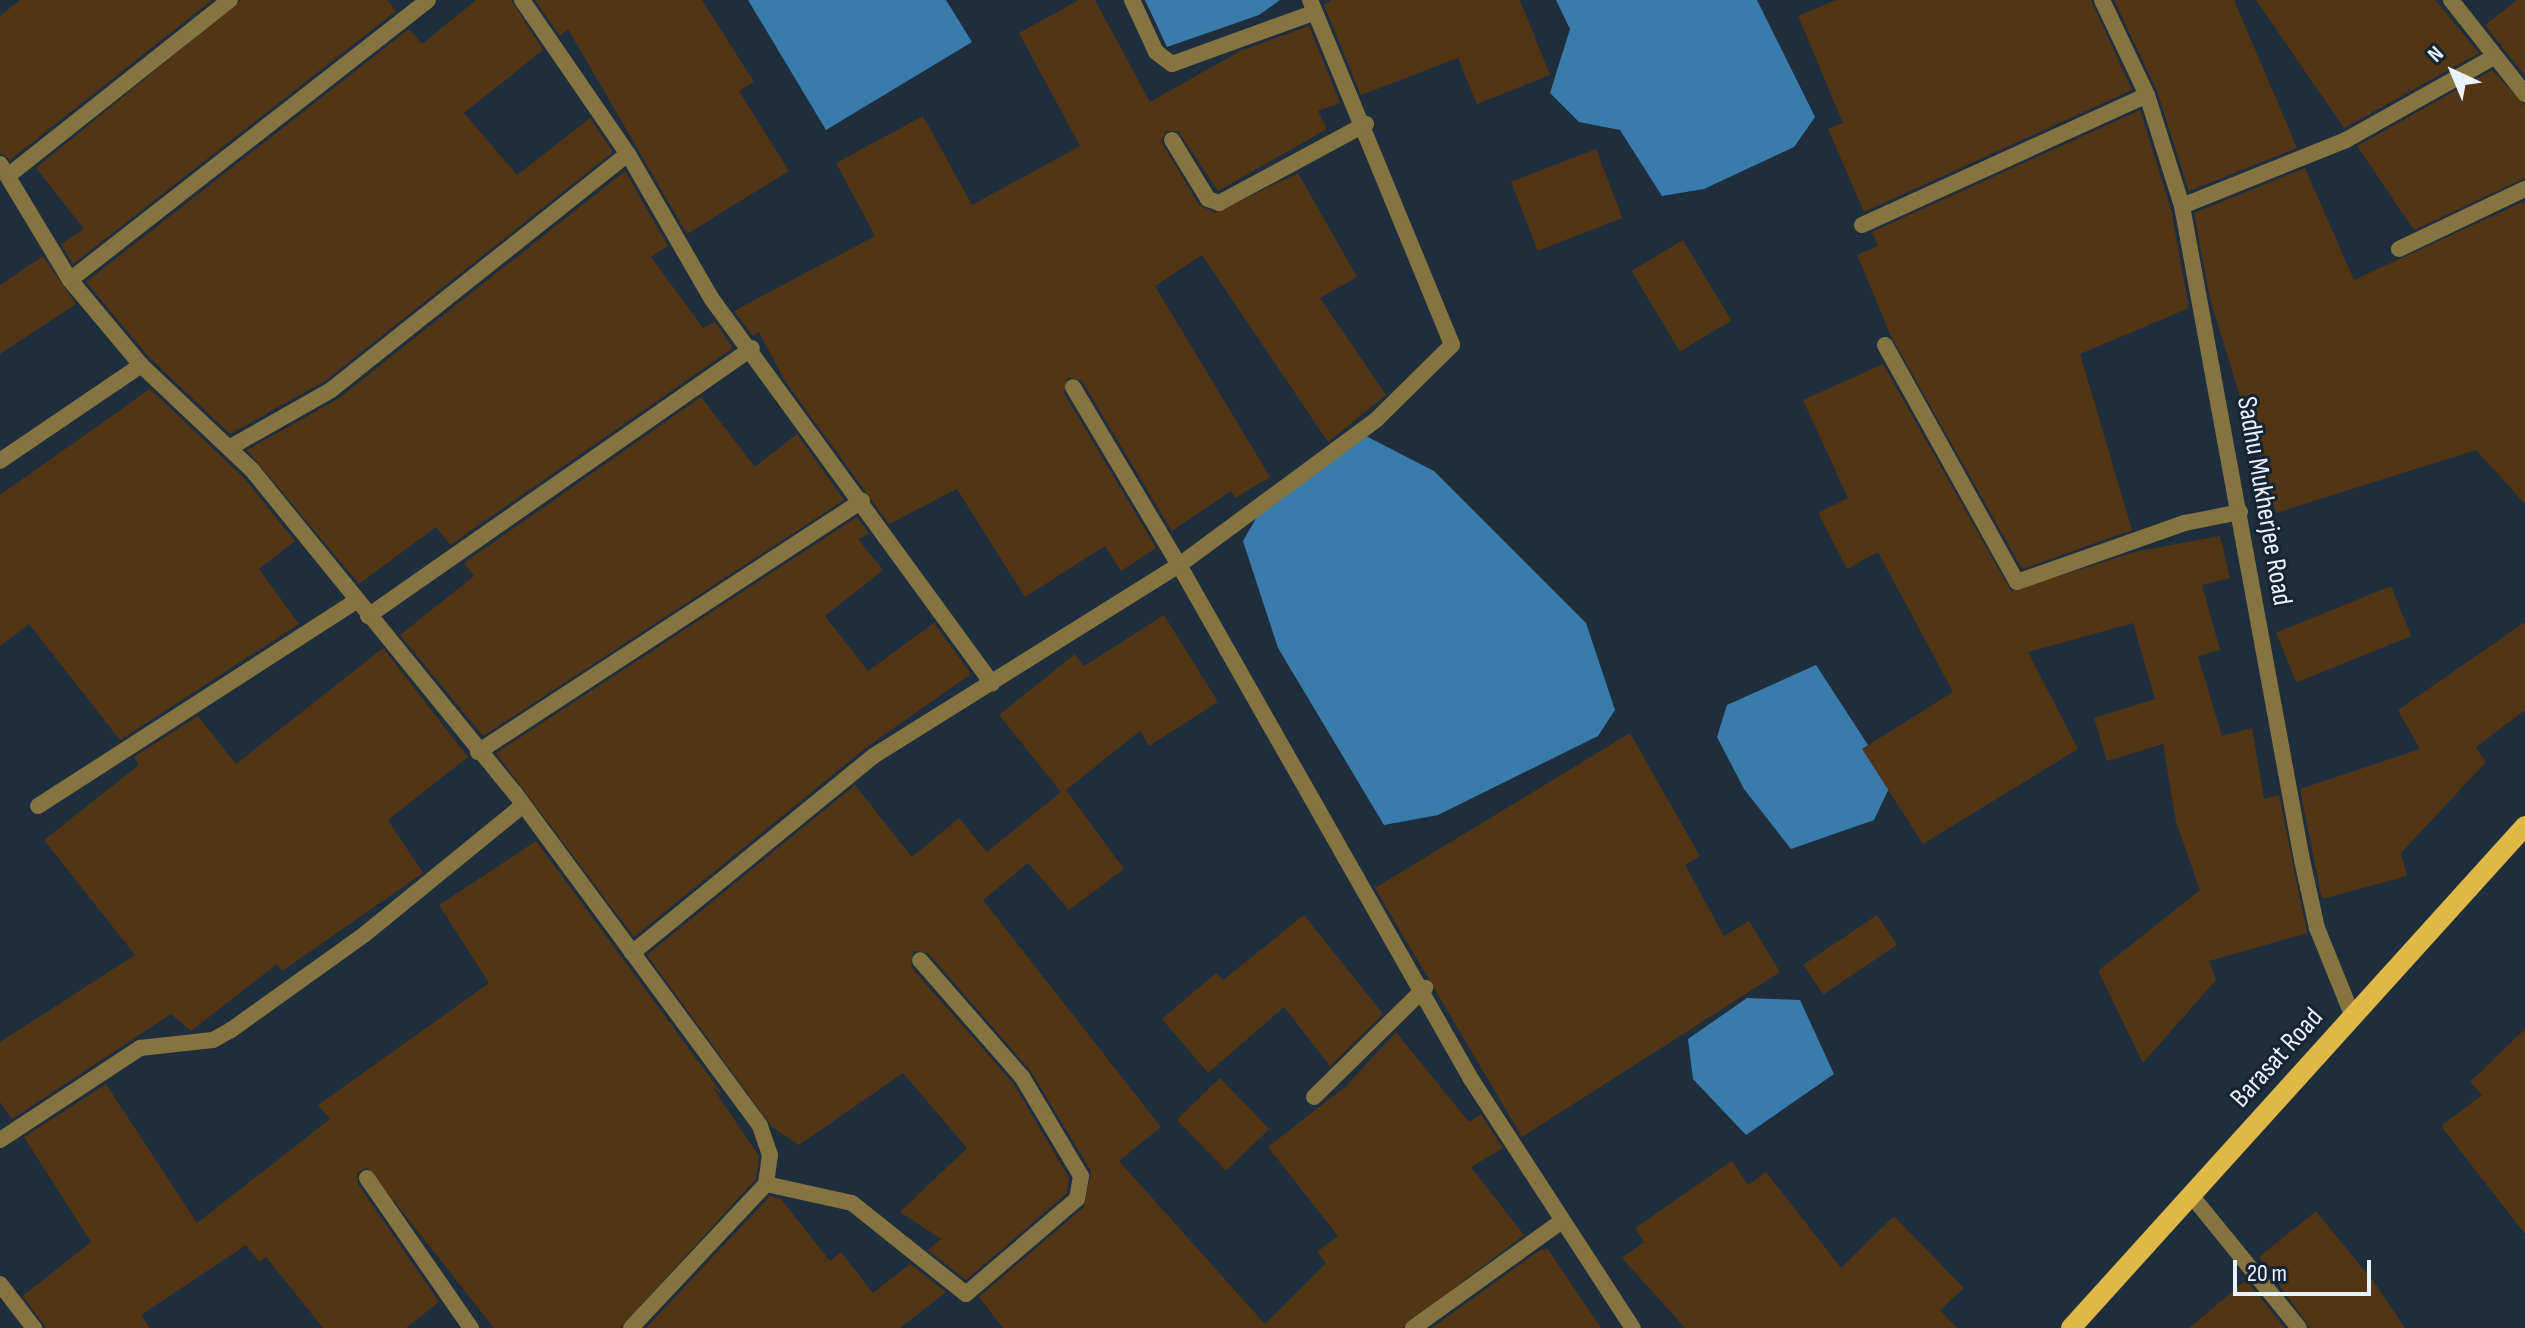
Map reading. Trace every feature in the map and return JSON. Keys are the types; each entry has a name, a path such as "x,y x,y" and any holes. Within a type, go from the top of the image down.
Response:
{"main road":[{"name":"Barasat Road","path":"2071,1328 2525,826"}],"street":[{"path":"230,0 4,169 70,280 141,365 229,448 523,805 760,1126 770,1155 766,1184 633,1327"},
{"path":"70,280 428,0"},
{"path":"522,0 628,154 711,298 752,348 992,684"},
{"path":"632,953 875,755 1179,565 1376,420 1452,345 1366,124 1311,7 1172,64 1156,52 1132,0"},
{"name":"Sadhu Mukherjee Road","path":"2102,0 2147,95 2182,206 2308,887 2353,1017"},
{"path":"2451,0 2492,58 2525,94"},
{"path":"2182,206 2346,140 2492,58"},
{"path":"1862,225 2147,95"},
{"path":"1172,140 1208,199 1219,203 1366,124"},
{"path":"229,448 331,390 628,154"},
{"path":"2399,249 2525,189"},
{"path":"1885,345 2017,582 2185,523 2240,512"},
{"path":"368,616 752,348"},
{"path":"0,461 141,365"},
{"path":"1073,387 1425,988 1471,1079 1633,1328"},
{"path":"478,752 862,501"},
{"path":"38,806 356,601"},
{"path":"0,1140 140,1048 213,1040 231,1030 365,934 523,805"},
{"path":"766,1184 852,1203 966,1294 1077,1199 1081,1176 1022,1077 920,960"},
{"path":"1314,1097 1425,988"},
{"path":"367,1178 471,1328"},
{"path":"2191,1195 2299,1328"},
{"path":"1413,1328 1562,1221"},
{"path":"0,1284 34,1328"}],"water":[{"path":"748,0 946,0 972,42 826,130"},
{"path":"1145,0 1280,0 1259,15 1167,47"},
{"path":"1556,0 1757,0 1815,117 1794,147 1704,189 1662,196 1620,130 1579,122 1550,93 1570,29"},
{"path":"1360,433 1434,471 1586,623 1615,710 1598,736 1438,815 1384,825 1278,648 1243,541 1262,508"},
{"path":"1816,665 1892,782 1874,820 1791,849 1744,789 1717,737 1727,705"},
{"path":"1747,998 1800,1000 1834,1074 1746,1135 1693,1079 1688,1039"}],"building":[{"path":"20,0 212,0 10,160 0,153 0,16"},
{"path":"241,0 387,0 396,11 73,264 61,244 84,229 36,168"},
{"path":"476,0 511,0 543,50 464,113 517,175 590,118 613,152 325,381 230,434 149,357 86,282 409,29 422,44"},
{"path":"535,0 702,0 754,82 739,91 789,171 687,234 568,29 560,36"},
{"path":"1079,0 1095,0 1150,102 1240,51 1309,26 1340,103 1318,111 1327,129 1218,191 1178,131 1166,131 1161,141 1199,205 1215,213 1298,173 1357,277 1320,298 1386,395 1328,442 1202,255 1155,286 1270,477 1235,498 1231,491 1172,531 1082,381 1068,377 1064,393 1156,548 1121,571 1105,546 1025,597 957,489 889,524 785,381 759,332 753,336 734,311 875,236 836,163 923,116 972,205 1080,146 1019,33"},
{"path":"1332,0 1520,0 1550,75 1477,104 1458,58 1361,95 1324,5"},
{"path":"1836,0 2091,0 2132,90 1864,212 1828,129 1843,123 1798,16"},
{"path":"2114,0 2234,0 2297,148 2189,191 2157,91"},
{"path":"2256,0 2435,0 2479,53 2344,128"},
{"path":"2517,0 2525,0 2525,76 2485,25"},
{"path":"2492,70 2525,105 2525,178 2414,230 2357,146"},
{"path":"2140,110 2171,209 2189,308 2080,354 2132,530 2022,569 1891,336 1857,255 1878,246 1872,232"},
{"path":"1596,149 1623,218 1538,251 1511,182"},
{"path":"2305,168 2354,280 2525,201 2525,504 2476,450 2276,513 2210,299 2194,213"},
{"path":"625,171 668,246 651,257 703,328 715,322 733,348 450,545 436,527 359,584 247,450 338,399"},
{"path":"1683,240 1731,321 1680,351 1632,271"},
{"path":"43,256 76,304 0,354 0,285"},
{"path":"1883,364 2011,591 2139,551 2220,536 2230,578 2202,585 2220,650 2198,656 2222,736 2252,728 2264,799 2279,795 2307,933 2209,961 2216,980 2143,1063 2098,971 2200,890 2176,822 2163,744 2107,761 2094,718 2155,699 2133,623 2028,652 2078,749 1923,844 1862,749 1953,692 1878,552 1847,569 1818,513 1848,498 1803,400"},
{"path":"150,389 244,478 295,541 259,569 299,624 120,740 29,624 0,646 0,495"},
{"path":"701,397 755,467 797,434 844,500 483,736 400,635 474,576 464,563"},
{"path":"857,517 869,534 858,539 883,570 825,616 868,671 934,623 971,674 868,746 634,937 496,753"},
{"path":"2391,586 2411,636 2296,683 2276,632"},
{"path":"1164,615 1218,702 1149,746 1140,731 1066,790 1124,869 1069,910 1028,863 983,900 1161,1127 1119,1161 1265,1324 1326,1263 1317,1252 1338,1236 1268,1147 1346,1086 1396,1032 1469,1122 1481,1114 1503,1148 1471,1167 1524,1235 1402,1328 1003,1328 979,1297 1084,1207 1091,1171 1030,1070 928,953 913,951 911,967 1013,1083 1069,1178 1067,1193 966,1280 928,1250 941,1239 900,1212 967,1148 903,1073 799,1145 772,1127 647,955 855,785 912,857 959,818 987,852 1061,792 999,715 1075,654 1084,666"},
{"path":"2525,622 2525,710 2476,747 2486,762 2401,853 2407,876 2322,899 2300,789 2420,749 2398,710"},
{"path":"383,648 468,757 388,820 423,873 282,971 277,964 191,1031 171,1014 12,1119 0,1102 0,1042 135,955 44,840 139,765 134,757 198,716 236,764"},
{"path":"1630,733 1700,856 1685,865 1724,936 1749,921 1780,972 1522,1137 1375,888"},
{"path":"536,841 723,1095 713,1088 759,1156 756,1179 620,1328 494,1328 367,1167 357,1173 358,1184 439,1302 406,1328 323,1328 266,1257 259,1262 246,1245 141,1315 150,1328 46,1328 23,1296 91,1242 24,1137 106,1084 197,1223 330,1119 318,1105 489,983 439,905"},
{"path":"1304,915 1383,1014 1330,1066 1284,1007 1208,1073 1162,1019 1216,973 1223,980"},
{"path":"1877,915 1897,945 1823,995 1803,965"},
{"path":"2525,1029 2525,1234 2441,1126 2482,1095 2470,1082"},
{"path":"1220,1078 1269,1129 1226,1171 1177,1120"},
{"path":"1732,1161 1748,1185 1766,1172 1841,1268 1894,1216 1964,1288 1940,1310 1957,1328 1685,1328 1622,1258 1644,1242 1635,1228"},
{"path":"770,1196 781,1199 830,1261 841,1252 873,1293 910,1264 946,1292 900,1328 646,1328"},
{"path":"2316,1211 2376,1285 2405,1328 2310,1328 2259,1257"},
{"path":"1547,1248 1601,1328 1432,1328 1537,1252"},
{"path":"2246,1280 2285,1328 2189,1328"}]}
